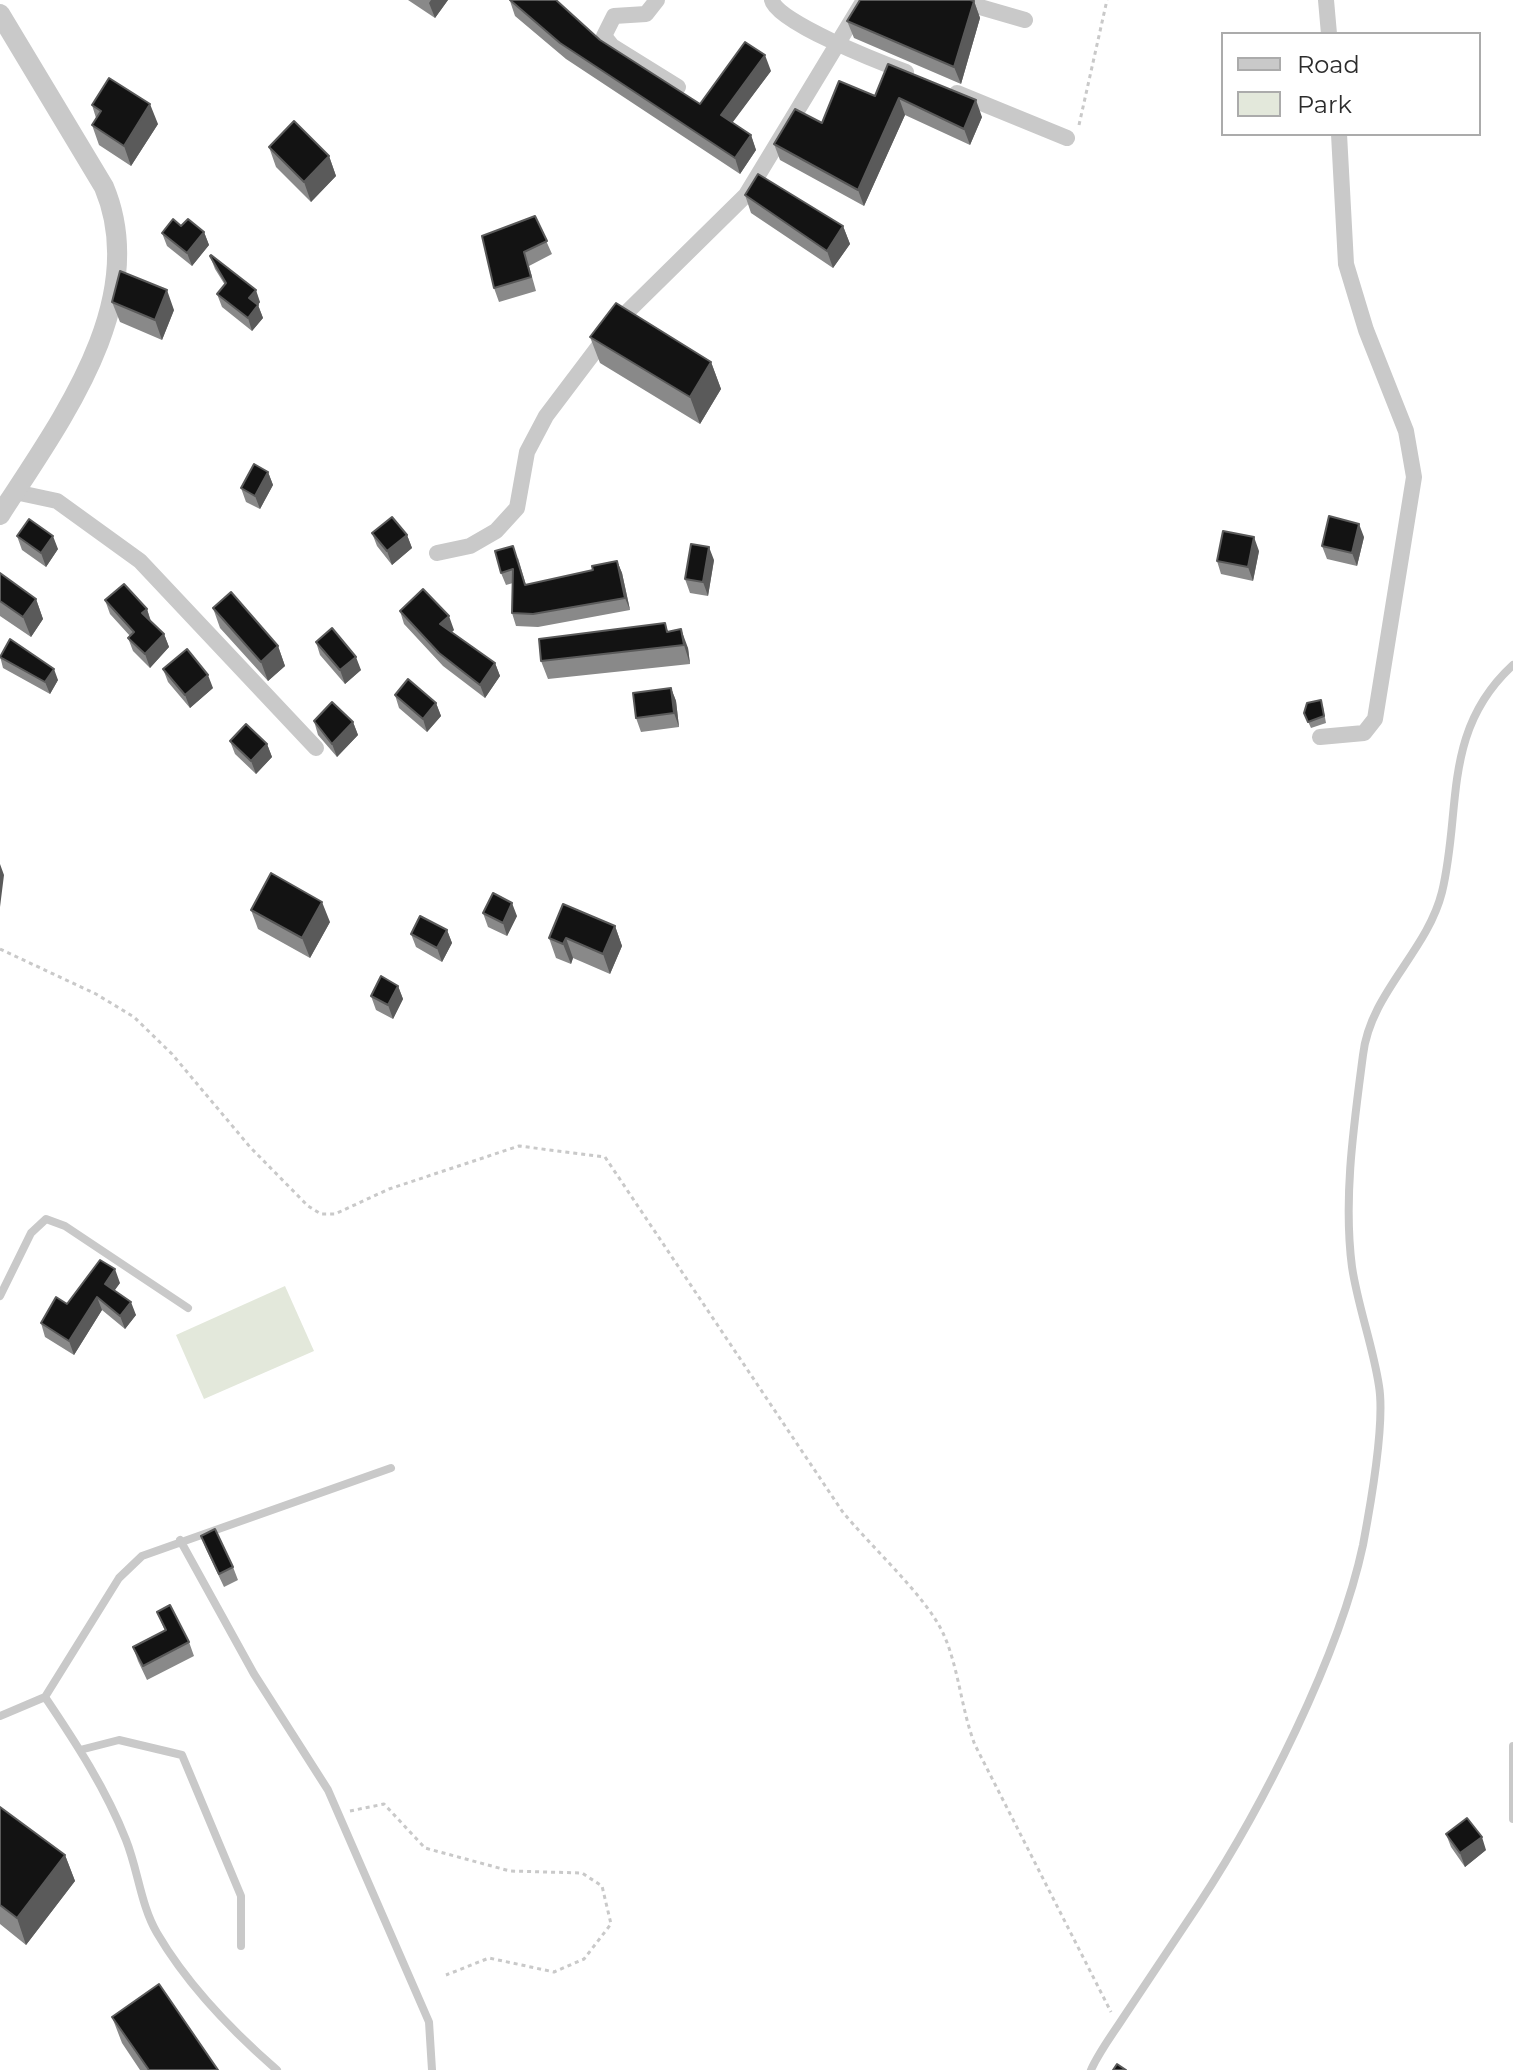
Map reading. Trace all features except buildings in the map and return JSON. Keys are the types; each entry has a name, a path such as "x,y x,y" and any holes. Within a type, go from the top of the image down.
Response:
{"street":[{"path":"657,0 646,14 614,16 604,36 612,46 678,87"},
{"path":"772,0 779,12 836,44 1067,138"},
{"path":"437,553 470,546 496,531 517,508 527,452 546,416 617,322 746,195 864,0"},
{"path":"956,0 1025,20"},
{"path":"1326,0 1329,32"},
{"path":"0,14 104,187 114,212 120,252 115,287 88,371 68,410 0,515"},
{"path":"1320,737 1364,733 1375,719 1414,477 1406,431 1366,330 1346,264 1339,136"},
{"path":"15,492 57,501 140,561 316,748"}],"lane":[{"path":"1091,2070 1202,1900 1263,1794 1310,1694 1353,1581 1374,1475 1380,1391 1353,1269 1348,1212 1363,1049 1386,994 1431,925 1450,855 1451,805 1459,757 1477,715 1513,665"},
{"path":"0,1296 31,1233 46,1219 65,1226 188,1308"},
{"path":"0,1716 45,1697 119,1578 142,1556 180,1540 391,1468"},
{"path":"180,1540 254,1674 328,1790 429,2022 432,2070"},
{"path":"45,1697 105,1792 127,1842 155,1930 184,1975 218,2015 277,2070"},
{"path":"80,1750 119,1740 182,1755 241,1896 241,1946"},
{"path":"1513,1746 1513,1819"}],"path":[{"path":"1067,138 1081,123 1092,57 1107,0"},
{"path":"0,949 96,994 134,1017 172,1054 250,1147 308,1206 321,1214 335,1214 410,1182 519,1146 605,1157 842,1511 872,1549 926,1604 944,1635 963,1716 975,1745 1118,2026"},
{"path":"338,1814 384,1804 425,1848 510,1871 582,1873 602,1886 611,1924 584,1959 554,1972 489,1958 446,1975"}],"green space":[{"path":"285,1286 314,1351 204,1399 176,1335"}]}
